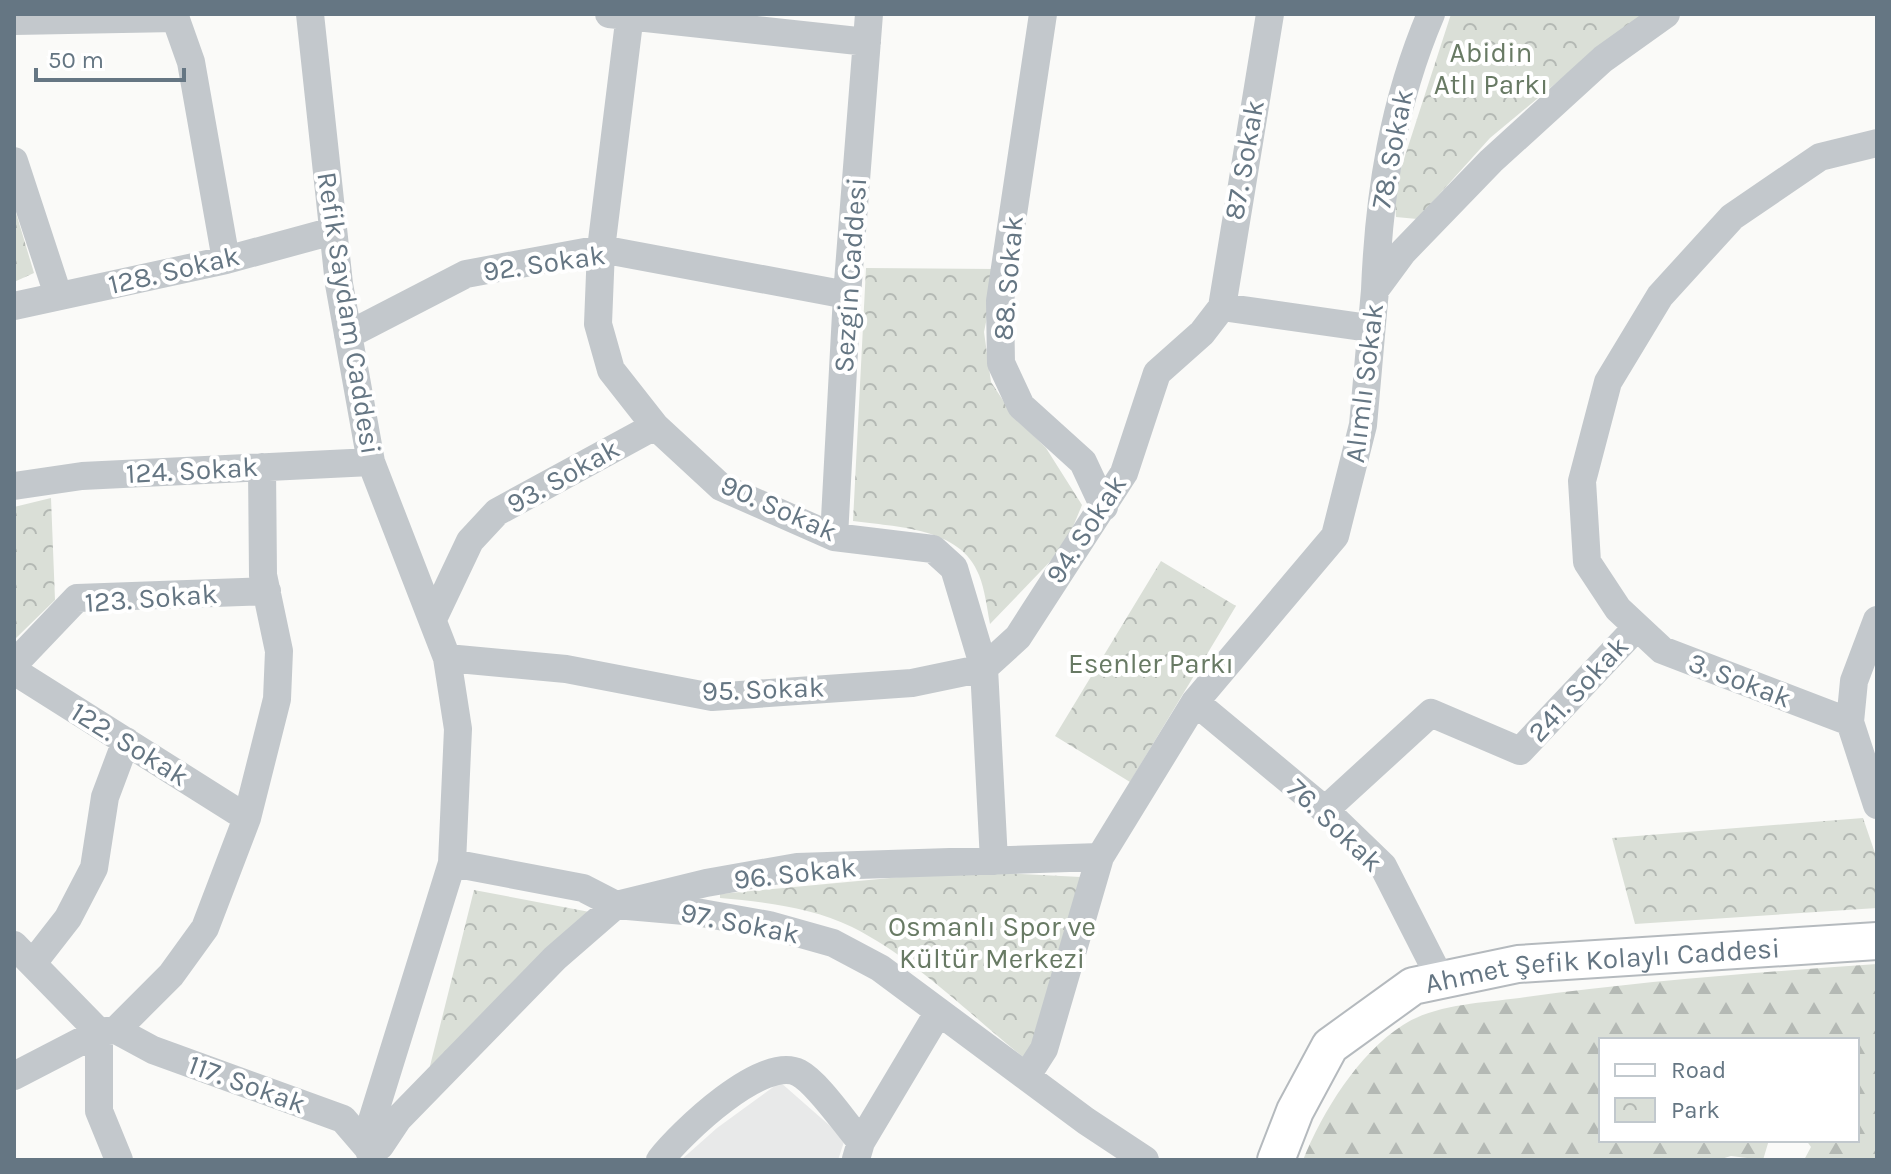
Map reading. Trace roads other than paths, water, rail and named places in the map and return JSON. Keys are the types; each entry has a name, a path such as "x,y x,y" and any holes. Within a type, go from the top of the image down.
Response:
{"main road":[{"name":"Ahmet Şefik Kolaylı Caddesi","path":"1276,1160 1295,1111 1330,1046 1413,986 1518,964 1877,941"}],"street":[{"name":"Refik Saydam Caddesi","path":"310,14 333,231 371,462 447,658 458,729 452,863 370,1127 370,1154"},
{"name":"88. Sokak","path":"1043,14 1000,301 1001,363 1021,406 1083,462 1104,507"},
{"name":"87. Sokak","path":"1222,307 1270,14"},
{"name":"78. Sokak","path":"1375,290 1378,208 1409,66 1431,14"},
{"name":"Alımlı Sokak","path":"1028,1074 1044,1049 1100,857 1195,702 1335,536 1363,425 1369,328 1375,290 1403,252 1491,161 1603,59 1666,14"},
{"path":"623,15 868,28"},
{"name":"90. Sokak","path":"623,15 601,249 598,324 611,370 655,426 721,487 834,537 933,549 954,568 984,668 994,861"},
{"path":"14,21 175,16 191,62 226,260"},
{"name":"Sezgin Caddesi","path":"834,537 847,295 868,28"},
{"name":"3. Sokak","path":"1850,722 1662,650 1618,609 1587,562 1582,481 1608,382 1660,296 1732,217 1820,157 1877,143"},
{"path":"14,161 58,295"},
{"name":"128. Sokak","path":"14,306 226,260 333,231"},
{"name":"92. Sokak","path":"348,335 466,274 601,249 847,295"},
{"name":"94. Sokak","path":"984,668 1018,637 1124,473 1157,373 1202,333 1222,307"},
{"path":"1222,307 1369,328"},
{"name":"93. Sokak","path":"433,619 470,541 497,512 655,426"},
{"name":"124. Sokak","path":"14,486 82,476 371,462"},
{"path":"14,1076 108,1031 171,975 205,928 247,818 277,699 279,651 267,591 262,467"},
{"name":"123. Sokak","path":"14,664 77,598 267,591"},
{"name":"241. Sokak","path":"1325,810 1431,713 1520,751 1637,627"},
{"path":"1876,628 1854,681 1850,722 1877,805"},
{"name":"95. Sokak","path":"447,658 566,669 712,697 912,683 984,668"},
{"name":"122. Sokak","path":"14,671 247,818"},
{"name":"76. Sokak","path":"1195,702 1325,810 1383,866 1440,978"},
{"path":"23,954 68,918 94,868 105,797 126,741"},
{"name":"96. Sokak","path":"616,905 706,883 797,867 1100,857"},
{"path":"370,1154 386,1141 398,1119 555,958 616,905 583,888 452,863"},
{"name":"97. Sokak","path":"616,905 696,912 769,925 833,943 880,968 938,1013 1028,1074 1086,1121 1145,1160"},
{"name":"117. Sokak","path":"23,954 108,1031 343,1119 370,1154"},
{"path":"660,1160 680,1133 755,1079 785,1068 802,1074 858,1151 938,1013"},
{"path":"108,1031 99,1111 119,1160"}],"park label":[{"name":"Abidin Atlı Parkı","path":"1491,68"},
{"name":"Esenler Parkı","path":"1151,663"},
{"name":"Osmanlı Spor ve Kültür Merkezi","path":"992,942"}]}
